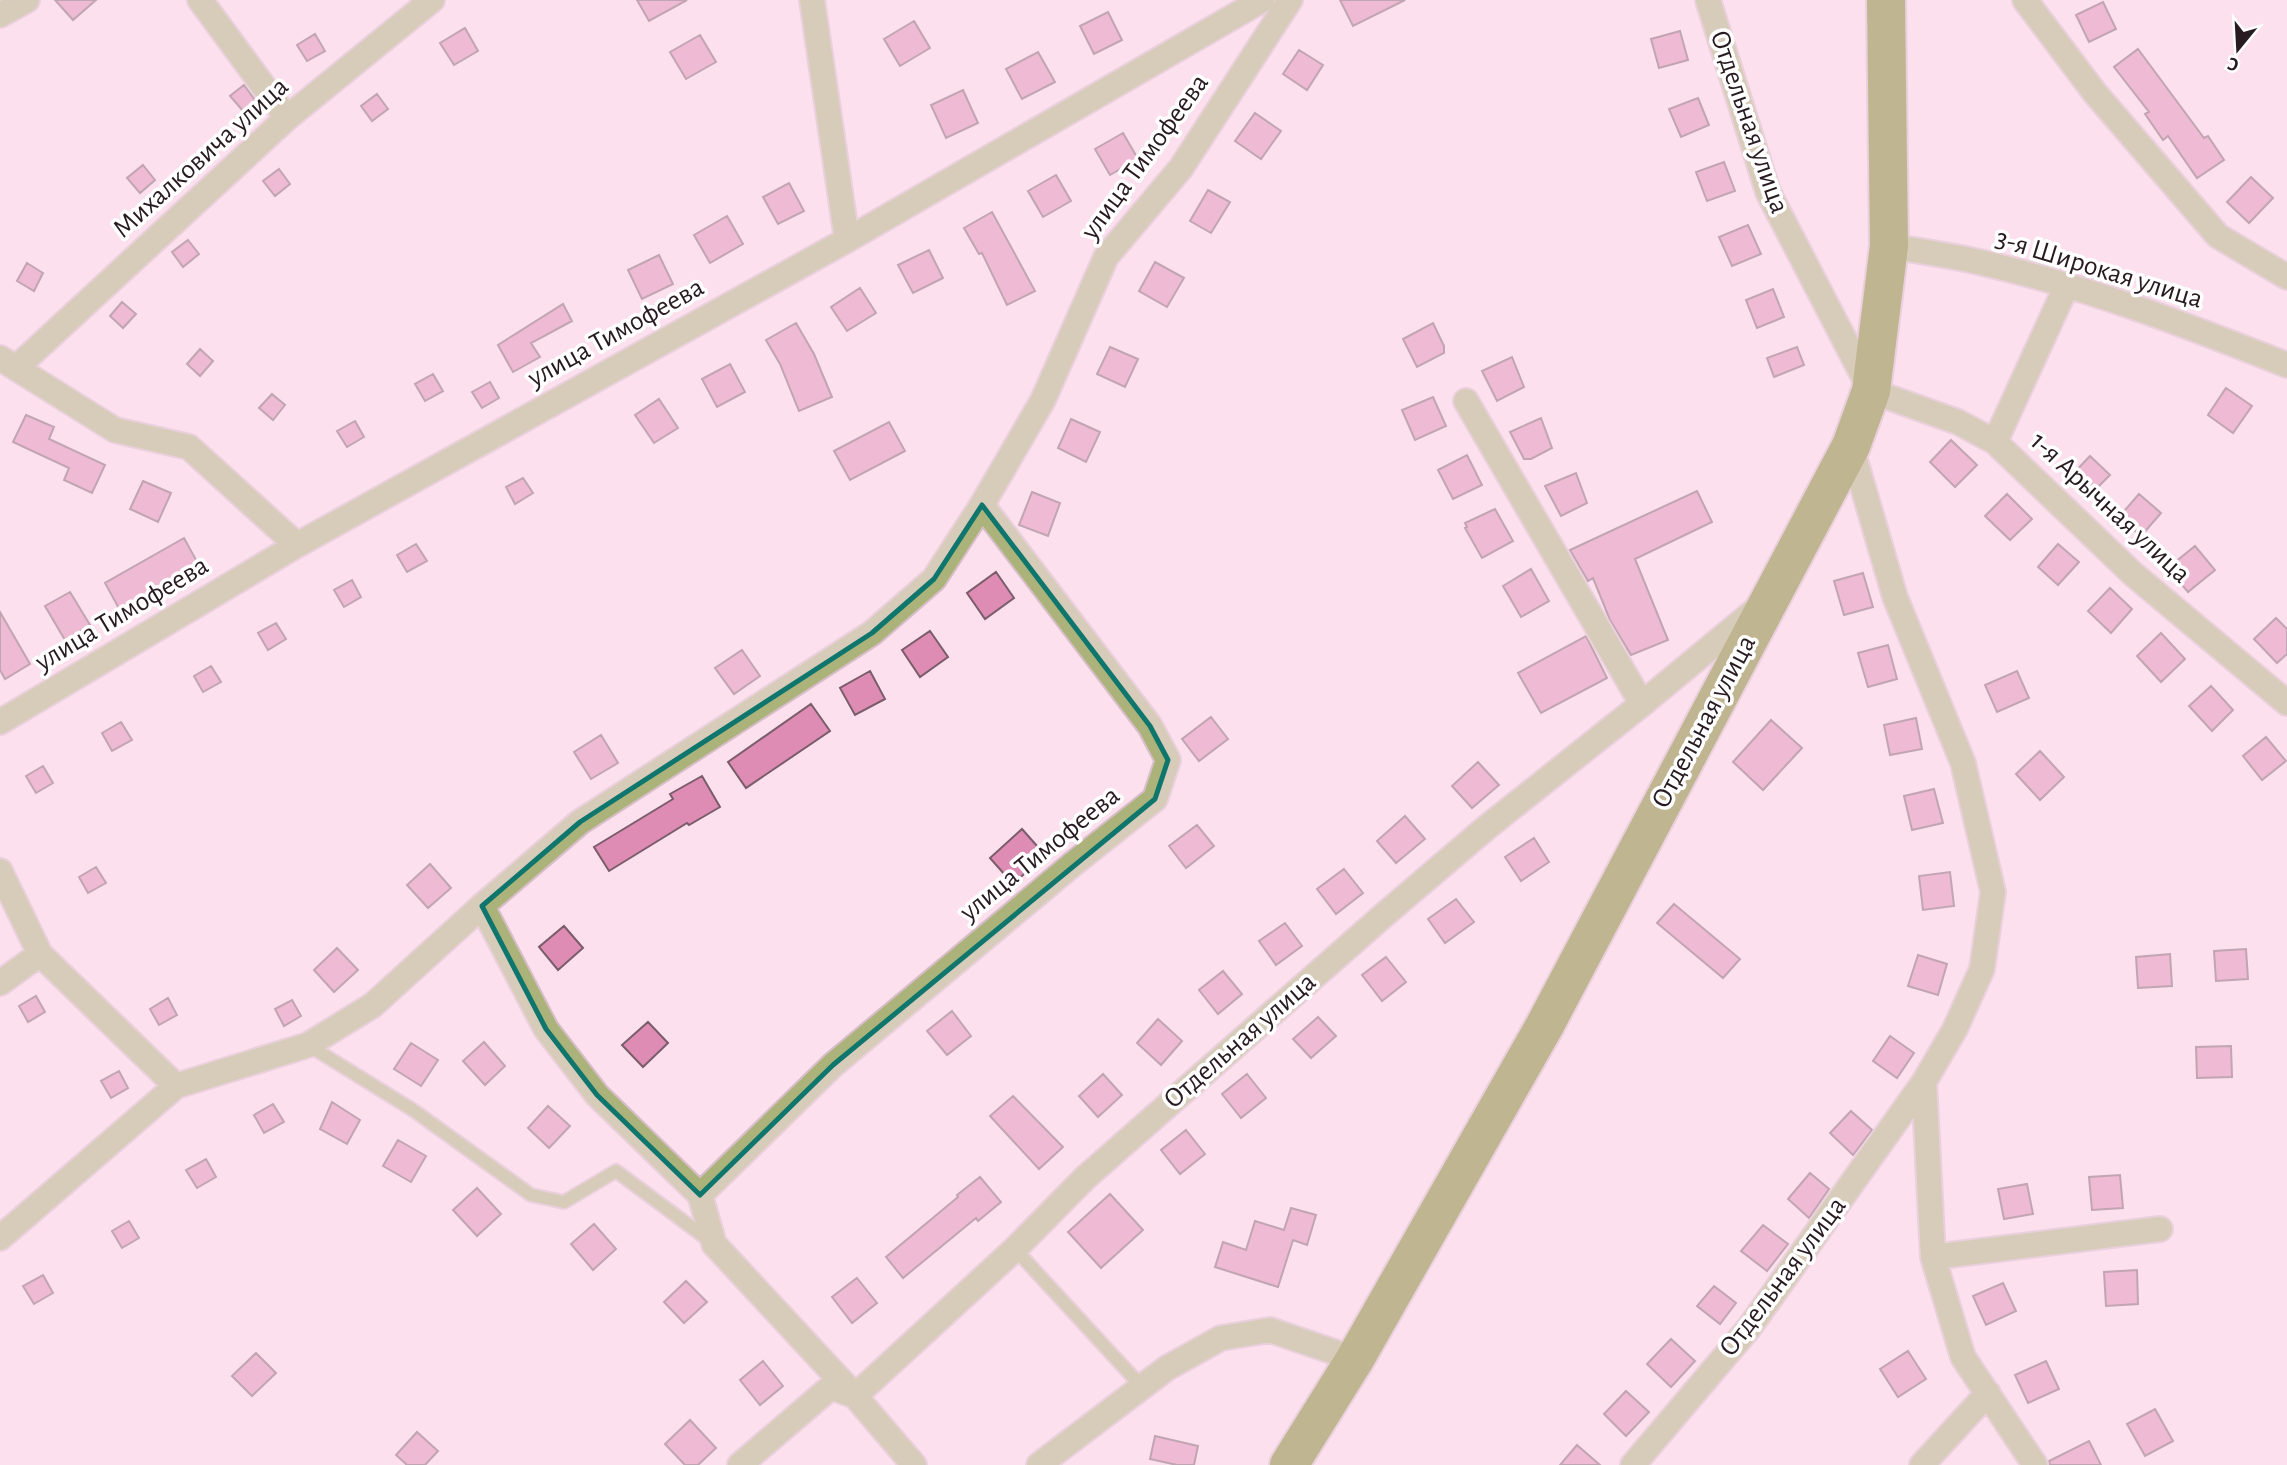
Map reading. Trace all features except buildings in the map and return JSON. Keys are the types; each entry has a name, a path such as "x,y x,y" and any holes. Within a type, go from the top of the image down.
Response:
{"main road":[{"name":"Отдельная улица","path":"1289,1465 1355,1359 1545,1025 1851,446 1871,391 1889,246 1886,0"}],"street":[{"path":"0,15 27,0"},
{"path":"200,0 287,118"},
{"name":"Михалковича улица","path":"8,362 287,118 432,0"},
{"path":"812,0 847,240"},
{"name":"улица Тимофеева","path":"0,722 297,545 847,240 1262,0"},
{"name":"улица Тимофеева","path":"0,1238 176,1086 309,1045 373,1005 482,905 580,822 872,633 934,579 982,505 1043,400 1106,257 1181,168 1290,0"},
{"name":"Отдельная улица","path":"1708,0 1768,192 1871,391"},
{"path":"2025,0 2095,93 2218,236 2287,276"},
{"name":"3-я Широкая улица","path":"1889,246 1978,262 2067,285 2173,320 2287,365"},
{"path":"1995,442 2067,285"},
{"path":"8,362 115,429 189,447 297,545"},
{"name":"1-я Арычная улица","path":"1871,391 1958,422 1995,442 2133,573 2287,704"},
{"path":"1466,401 1642,704"},
{"name":"Отдельная улица","path":"1633,1465 1749,1328 1924,1082 1955,1029 1982,970 1993,892 1963,763 1895,597 1851,446"},
{"name":"улица Тимофеева","path":"699,1195 834,1065 1073,864 1155,799 1168,760 1150,726 982,505"},
{"name":"Отдельная улица","path":"855,1396 1015,1249 1085,1178 1384,915 1486,828 1642,704 1769,598"},
{"path":"0,870 40,954 176,1086"},
{"path":"482,905 546,1029 597,1094 699,1195 714,1244 855,1396 914,1465"},
{"path":"0,983 40,954"},
{"path":"1924,1082 1933,1257 1962,1357 2035,1465"},
{"path":"1933,1257 2160,1229"},
{"path":"1039,1465 1167,1368 1221,1338 1269,1330 1355,1359"},
{"path":"740,1465 831,1387 855,1396"},
{"path":"1922,1465 1988,1393"}],"lane":[{"path":"309,1045 413,1110 531,1195 564,1202 616,1171 714,1244"},
{"path":"1015,1249 1142,1387"}],"highlighted area":[{"path":"982,505 1150,726 1168,760 1155,799 833,1065 700,1195 597,1095 546,1029 482,906 580,822 872,633 934,579"}]}
